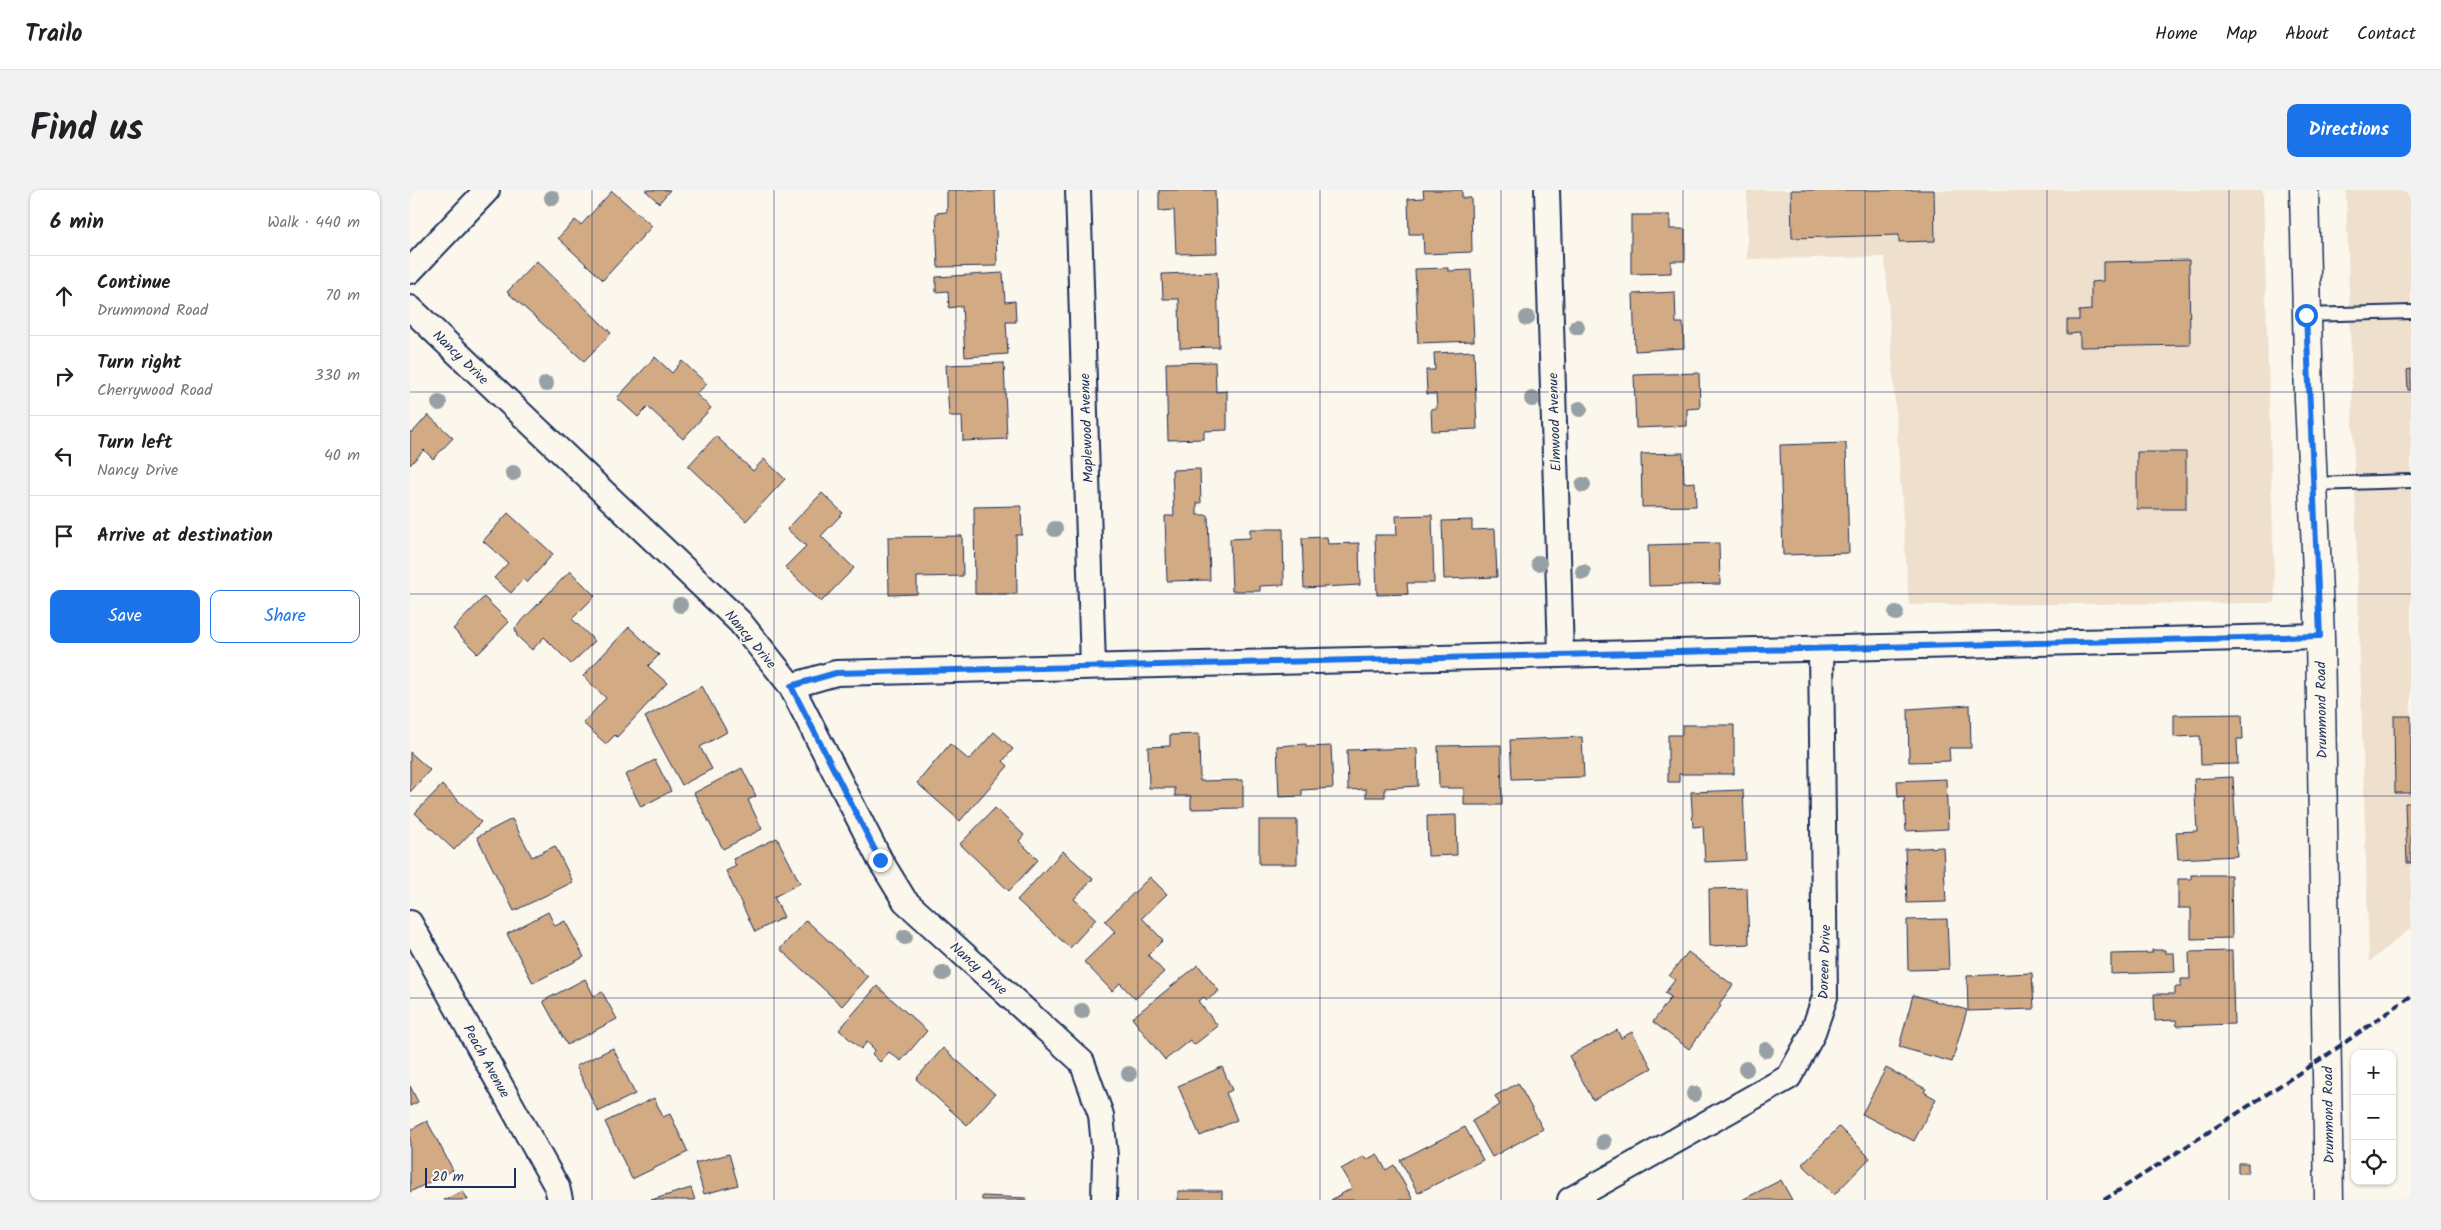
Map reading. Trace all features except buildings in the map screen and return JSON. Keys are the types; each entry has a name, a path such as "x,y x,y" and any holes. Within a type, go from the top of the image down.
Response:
{"main road":[{"name":"Drummond Road","path":"2304,190 2312,484 2320,636 2329,1200"}],"street":[{"path":"410,271 487,190"},
{"name":"Maplewood Avenue","path":"1078,190 1093,666"},
{"name":"Elmwood Avenue","path":"1547,190 1561,655"},
{"name":"Nancy Drive","path":"410,308 740,622 791,686 880,860 905,901 1082,1062 1101,1115 1105,1156 1104,1200"},
{"path":"791,686 836,673 2320,636"},
{"name":"Doreen Drive","path":"1570,1200 1789,1077 1812,1035 1826,997 1821,649"},
{"name":"Peach Avenue","path":"410,924 557,1187 560,1200"}],"lane":[{"path":"2306,315 2411,312"},
{"path":"2312,484 2411,481"}],"shaded area":[{"path":"1747,190 2263,190 2275,603 1909,605 1885,257 1747,259"},
{"path":"2346,190 2411,190 2411,928 2369,962"}],"railway":[{"path":"2104,1200 2327,1055 2411,996"}],"route":[{"path":"880,860 791,686 836,673 2320,636 2306,315"}]}
